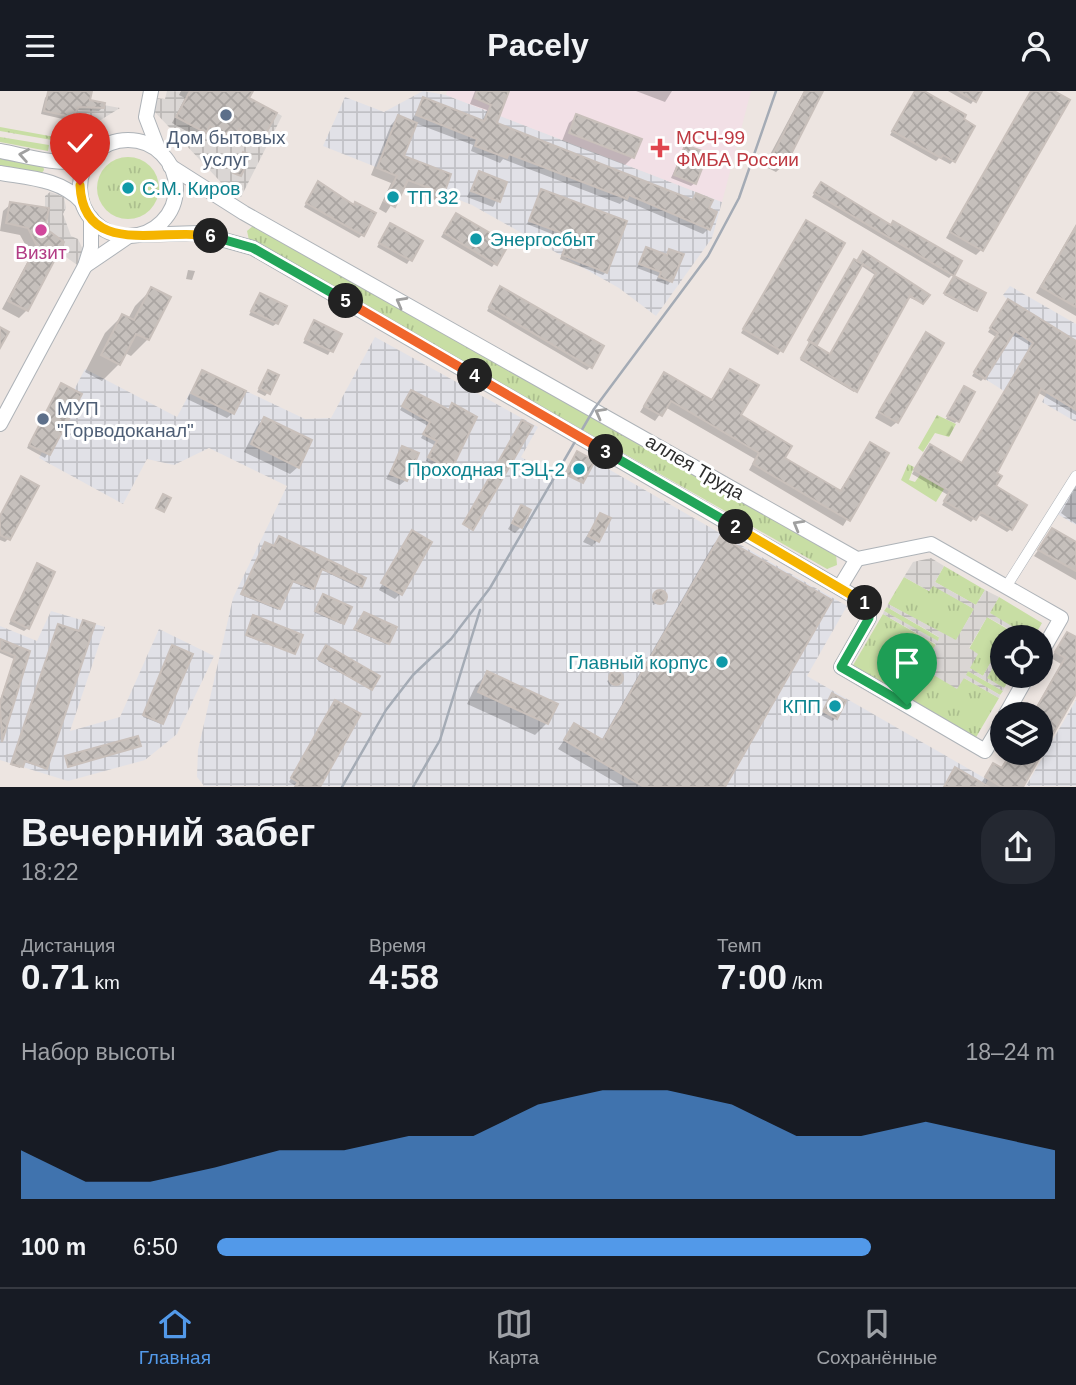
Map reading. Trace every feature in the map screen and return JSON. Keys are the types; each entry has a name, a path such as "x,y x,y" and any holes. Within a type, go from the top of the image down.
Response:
{"street":[{"path":"0,151 69,162 82,161 132,133 146,117 151,91"},
{"path":"85,266 161,223 172,208 176,191 170,166 159,152 146,117"},
{"path":"118,141 144,143 159,152"},
{"path":"82,203 81,177 94,154"},
{"name":"аллея Труда","path":"170,166 244,213 857,559"},
{"path":"0,173 52,182 73,193 91,218 112,233 134,236"},
{"path":"0,424 85,266 91,247 91,218"},
{"name":"аллея Труда","path":"134,236 199,233 253,248 840,587 869,605 869,618 841,667 985,751 990,742"},
{"path":"1006,587 1076,476"},
{"path":"840,587 857,559 931,544 1061,618 1053,632"}],"shaded area":[{"path":"167,91 189,92 176,117 206,133 210,126 234,138 239,129 262,141 277,113 282,116 241,197 232,194 153,110 156,98 165,99","holes":["243,152 251,156 240,176 234,173"]},
{"path":"423,91 446,95 722,202 712,238 656,316 619,288 472,205 323,146 345,97 384,112"},
{"name":"МСЧ-99 ФМБА России","path":"447,91 751,91 722,202 446,95"},
{"path":"93,103 120,108 60,145 65,120 73,121 77,109 83,106 92,109"},
{"path":"50,192 64,197 66,208 63,214 71,236 78,239 85,254 80,267 59,252 64,242 45,228 45,196"},
{"path":"1010,286 1076,324 1076,422 1042,402 1057,374 1027,354 1004,391 974,372 998,333 1008,300 1003,295"},
{"path":"375,337 538,427 521,457 554,477 561,480 577,451 847,606 807,676 988,780 984,787 204,786 197,777 198,750 233,598 287,486 209,448 174,465 147,459 123,504 39,458 42,452 50,455 82,394 74,390 85,369 177,417 202,370 305,419 331,418"},
{"path":"1076,478 1076,525 1054,512"},
{"path":"931,558 944,566 935,582 976,605 985,590 999,597 990,613 1010,625 1002,625 987,617 969,648 978,654 970,668 983,676 990,664 987,678 990,684 968,671 966,675 1000,695 999,698 964,678 957,689 922,668 936,644 883,614 884,611 938,641 939,637 887,607 888,604 956,640 974,609 933,586 929,591 904,577 913,562"},
{"path":"51,611 105,627 70,731 120,717 159,629 214,656 177,734 145,760 68,781 0,760 0,703 15,657 0,650 0,626 37,641"},
{"path":"1076,700 1076,786 1026,786 1038,765 1053,765 1053,740"}],"green space":[{"path":"0,127 55,137 52,140 0,131"},
{"path":"0,137 49,145 48,151 0,142"},
{"path":"0,157 43,165 44,170 41,174 0,167"},
{"path":"122,157 134,157 150,166 157,176 157,200 150,210 134,219 122,219 111,214 102,205 97,194 97,182 102,171 111,162"},
{"path":"254,225 836,554 837,565 827,569 249,240 247,231"},
{"path":"937,415 956,424 949,437 935,433 923,452 918,448"},
{"path":"908,464 914,467 909,480 915,482 920,475 944,489 936,502 901,480"},
{"path":"944,566 985,590 976,605 935,582"},
{"path":"904,577 929,591 933,585 974,609 956,641 888,604"},
{"path":"999,597 1042,623 1008,625 989,613"},
{"path":"887,607 940,638 937,642 884,611"},
{"path":"883,614 936,645 922,669 964,678 999,698 997,702 990,702 990,713 975,739 852,667"},
{"path":"987,617 1001,625 990,625 990,664 983,676 969,668 969,649"},
{"path":"968,671 990,684 990,688 1003,691 1000,695 965,675"}],"building":[{"path":"92,91 90,100 105,103 104,108 79,107 72,117 44,111 48,92"},
{"name":"Дом бытовых услуг","path":"190,91 253,91 249,98 277,113 262,141 239,129 234,138 210,126 206,133 176,117"},
{"path":"477,91 509,91 497,123 693,200 696,193 713,200 709,208 717,212 710,230 629,195 627,199 509,154 507,158 475,146 477,139 416,115 423,97 484,121 491,105 475,98"},
{"path":"805,91 823,91 785,166 771,158"},
{"path":"915,91 924,91 966,115 964,119 975,126 955,162 943,155 941,158 892,131"},
{"path":"958,91 982,91 976,102"},
{"path":"1031,91 1054,91 1070,100 983,251 950,232"},
{"path":"576,114 642,139 634,158 569,133"},
{"path":"398,115 417,123 404,156 451,174 444,194 408,180 395,207 384,201 397,176 377,168"},
{"path":"685,145 708,153 696,184 674,175"},
{"path":"243,152 251,155 241,176 233,173"},
{"path":"479,171 507,182 500,202 471,191"},
{"path":"318,181 354,205 355,202 376,213 364,236 306,203"},
{"path":"821,182 891,225 893,221 962,261 954,276 814,193"},
{"path":"541,189 627,221 607,273 562,255 570,236 529,221"},
{"path":"10,202 49,208 45,228 64,242 28,311 8,301 37,246 28,228 6,223"},
{"name":"Энергосбыт","path":"456,213 509,244 497,265 444,233"},
{"path":"806,220 845,243 783,352 743,329"},
{"path":"390,223 423,241 412,261 379,243"},
{"path":"1076,226 1076,307 1041,287"},
{"path":"646,247 667,255 669,249 684,254 672,282 659,277 661,272 639,264"},
{"path":"863,251 930,295 923,304 910,296 857,392 801,358 810,342 830,354 876,273 863,264 817,345 808,340 854,259 857,261"},
{"path":"954,276 986,293 977,311 944,293"},
{"path":"500,286 604,346 592,368 489,307"},
{"path":"151,287 171,297 149,340 136,334 120,365 101,355 122,314 134,320"},
{"path":"260,293 287,306 278,324 251,311"},
{"path":"1008,299 1076,341 1076,410 1041,389 997,473 1002,476 996,486 1027,505 1012,530 981,512 976,520 944,501 950,491 914,470 930,444 962,463 1033,343 1015,331 985,379 974,372 998,333 990,328"},
{"path":"314,320 342,334 333,352 305,339"},
{"path":"0,327 9,332 0,348"},
{"path":"926,332 944,343 898,423 879,412"},
{"path":"730,369 759,385 741,415 792,446 785,458 841,491 870,442 889,453 850,521 753,464 759,453 671,401 662,416 644,406 664,372 712,400"},
{"path":"202,370 246,391 234,414 191,393"},
{"path":"268,370 279,375 270,394 259,388"},
{"path":"61,383 82,394 50,455 29,445"},
{"path":"964,386 975,392 959,422 947,416"},
{"path":"411,390 449,410 452,403 477,417 451,470 428,457 437,441 423,434 430,422 402,406"},
{"path":"264,417 312,440 299,468 251,444"},
{"path":"522,420 533,426 473,530 463,524"},
{"path":"402,446 419,453 407,481 390,474"},
{"name":"Проходная ТЭЦ-2","path":"577,451 595,461 583,483 565,474"},
{"path":"21,476 39,486 10,540 0,535 0,516"},
{"path":"163,494 171,498 164,512 156,508"},
{"path":"521,505 531,510 522,528 512,523"},
{"path":"600,513 611,518 599,542 588,536"},
{"path":"1052,528 1076,542 1076,571 1038,550"},
{"path":"412,530 432,542 402,595 381,583"},
{"path":"279,536 366,578 362,587 322,569 314,589 293,581 280,609 241,594 265,542 274,546"},
{"name":"Главный корпус","path":"720,536 832,600 725,787 644,787 564,740 574,723 603,740"},
{"path":"37,563 55,572 29,629 11,620"},
{"path":"660,590 665,592 665,602 660,604 655,602 653,597 655,592"},
{"path":"323,594 352,607 344,624 315,611"},
{"path":"364,612 397,627 389,644 354,629"},
{"path":"253,615 303,635 295,654 246,635"},
{"path":"83,620 95,624 47,769 25,761 23,767 11,764 58,624 79,631"},
{"path":"1067,632 1076,637 1076,694 1053,734 1053,702 1040,702 1048,688 1053,688 1053,679 1065,658 1055,652"},
{"path":"0,639 30,651 2,742 0,703 15,656 0,650"},
{"path":"172,645 193,654 163,724 143,715"},
{"path":"326,645 380,676 372,690 318,659"},
{"path":"487,671 558,704 548,724 478,692"},
{"path":"616,671 621,673 621,683 616,685 611,683 609,678 611,673"},
{"name":"КПП","path":"832,693 846,701 837,719 823,711"},
{"path":"335,700 361,714 320,787 295,787 298,782 291,778"},
{"path":"138,736 141,746 68,767 65,756"},
{"path":"992,765 1002,768 1004,765 1036,765 1023,787 1002,787 985,777"},
{"path":"955,767 989,787 944,787"}],"railway":[{"path":"342,787 386,710 413,675 451,639 490,588 594,409 708,256 739,198 776,91"},
{"path":"413,787 440,740 480,610"}],"place":[{"name":"Дом бытовых услуг","path":"226,115"},
{"name":"МСЧ-99 ФМБА России","path":"660,148"},
{"name":"С.М. Киров","path":"128,188"},
{"name":"ТП 32","path":"393,197"},
{"name":"Визит","path":"41,230"},
{"name":"Энергосбыт","path":"476,239"},
{"name":"МУП \"Горводоканал\"","path":"43,419"},
{"name":"Проходная ТЭЦ-2","path":"579,469"},
{"name":"Главный корпус","path":"722,662"},
{"name":"КПП","path":"835,706"}],"route":[{"path":"80,185 86,211 104,230 121,236 199,233 253,248 869,605 869,618 841,667 907,705"}]}
